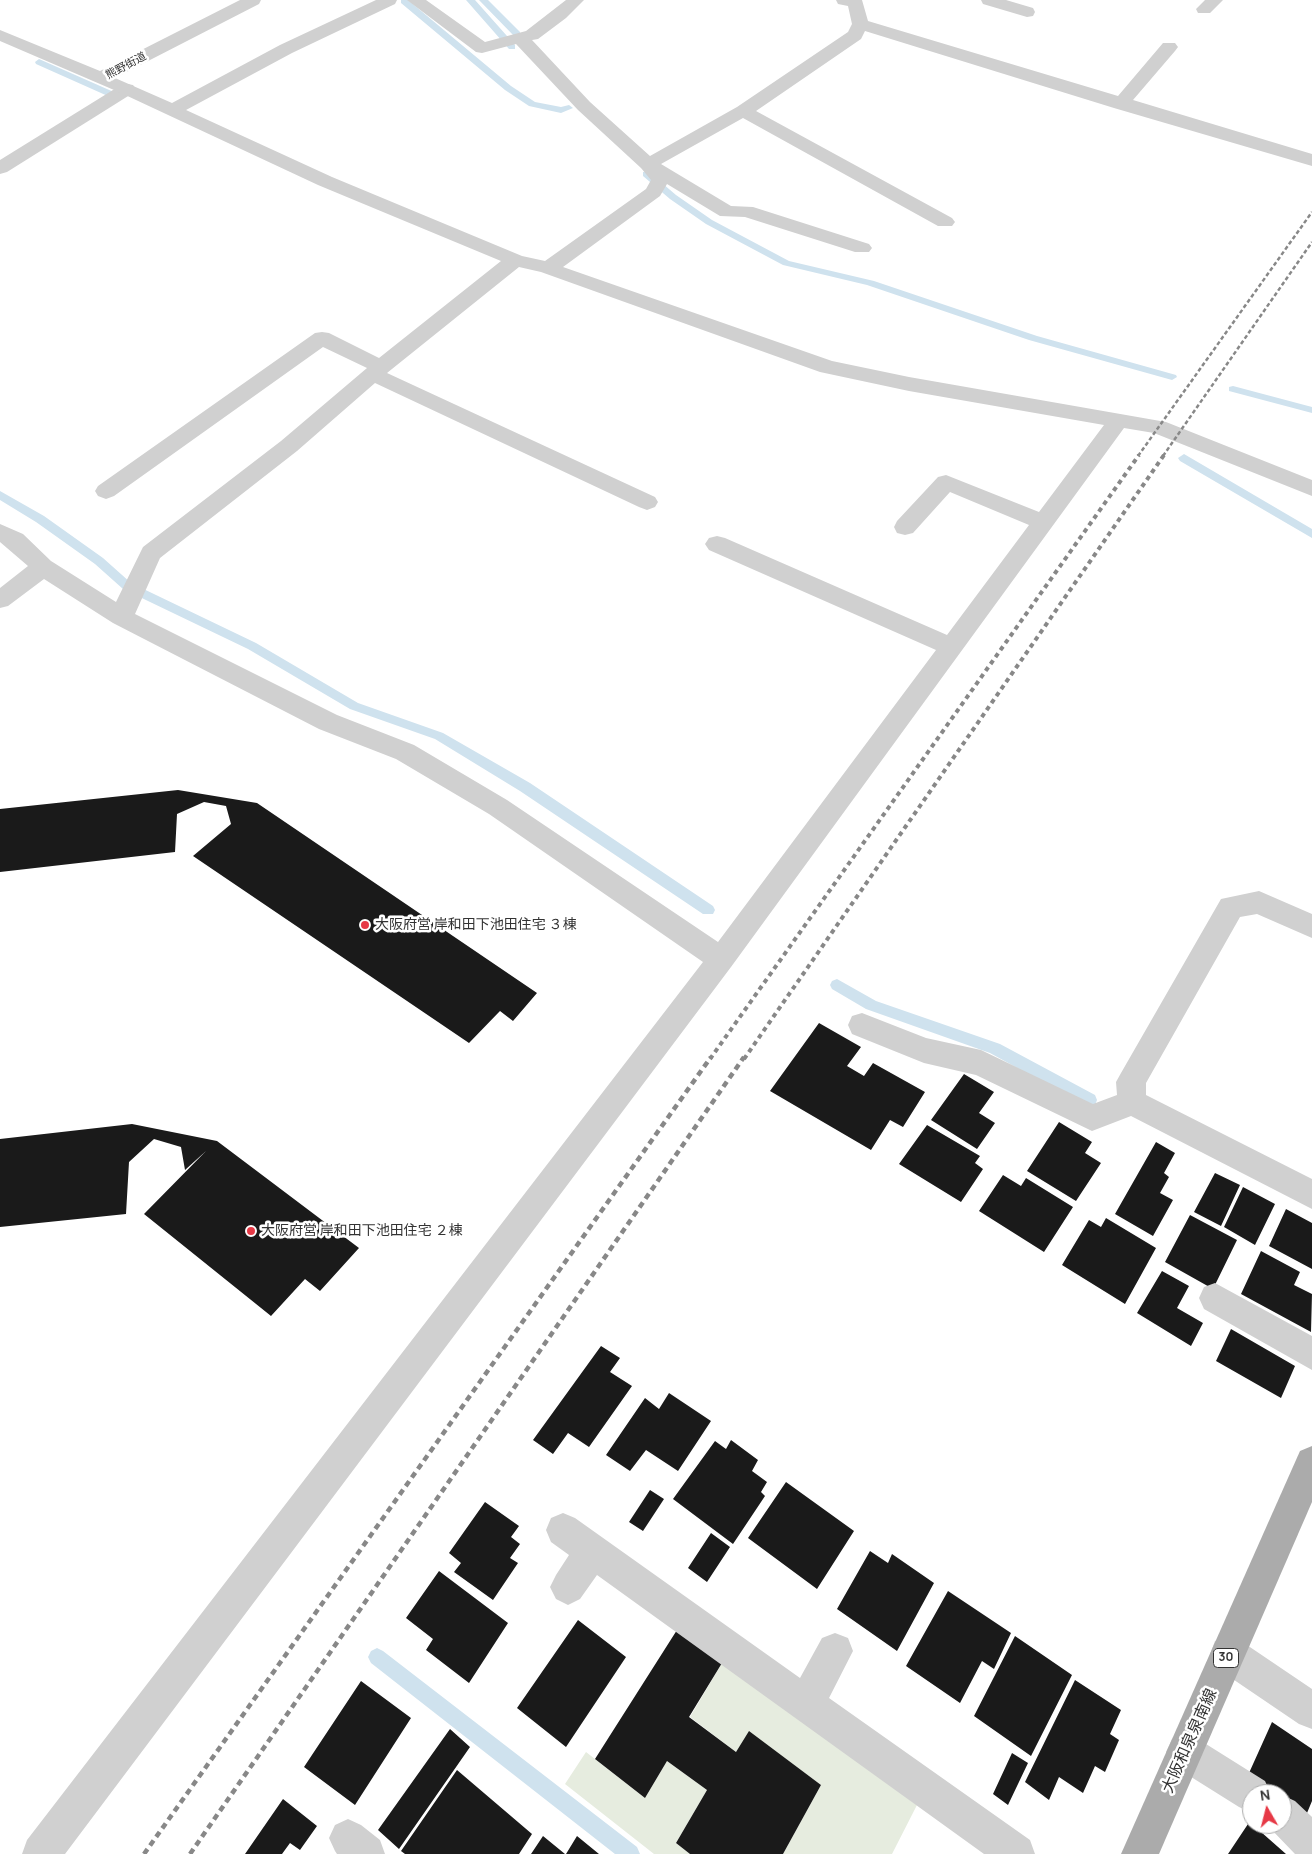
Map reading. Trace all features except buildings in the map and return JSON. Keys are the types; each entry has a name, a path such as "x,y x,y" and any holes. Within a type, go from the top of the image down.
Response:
{"main road":[{"name":"大阪和泉泉南線","path":"1140,1854 1312,1463"}],"street":[{"name":"熊野街道","path":"101,78 253,0"},
{"path":"171,111 286,49 388,0"},
{"path":"415,0 482,48 532,35 576,0"},
{"path":"990,0 1027,12"},
{"path":"648,164 743,111 855,35 860,24 853,1"},
{"path":"860,24 1120,104 1312,160"},
{"path":"0,35 101,78"},
{"path":"512,40 648,164 727,212 746,211 862,248"},
{"path":"1120,104 1169,47"},
{"name":"熊野街道","path":"101,78 127,89"},
{"name":"熊野街道","path":"0,168 127,89"},
{"path":"127,89 325,181 515,260 548,268 827,367 909,384 1158,428 1312,488"},
{"path":"743,111 945,222"},
{"path":"548,268 657,186 648,164"},
{"path":"122,617 151,554 289,446 377,370 515,260"},
{"path":"106,491 322,338 377,370 647,502"},
{"path":"41,1854 721,959 1118,421"},
{"path":"905,527 946,482 1043,522"},
{"path":"0,532 15,540 43,566 122,617 328,722 405,752 498,807 721,959"},
{"path":"717,544 951,647"},
{"path":"0,600 43,566"},
{"path":"1132,1102 1131,1082 1231,907 1259,902 1312,927"},
{"path":"862,1025 924,1050 980,1063 1092,1118 1132,1102 1312,1195"},
{"path":"1215,1298 1312,1354"},
{"path":"563,1530 1016,1854"},
{"path":"568,1587 593,1551"},
{"path":"806,1704 835,1651"},
{"path":"1228,1654 1312,1711"},
{"path":"1185,1752 1242,1788"},
{"path":"1292,1824 1312,1844"}],"shaded area":[{"path":"722,1663 917,1805 892,1854 783,1854 821,1785 749,1732 736,1752 690,1717"},
{"path":"586,1752 645,1798 667,1761 707,1790 676,1843 690,1854 654,1854 565,1784"}],"waterway":[{"path":"470,0 512,47"},
{"path":"483,0 517,34"},
{"path":"404,1 508,88 532,104 561,110 569,108"},
{"path":"39,62 113,95"},
{"path":"646,174 673,197 709,222 786,263 870,283 1033,338 1172,377"},
{"path":"1233,389 1312,410"},
{"path":"1184,458 1312,534"},
{"path":"0,495 40,519 99,561 127,586 252,646 354,706 439,736 525,787 708,910"},
{"path":"837,985 871,1005 995,1048 1090,1100"},
{"path":"377,1657 630,1854"}],"railway":[{"path":"1138,456 1312,212"},
{"path":"1163,456 1312,242"},
{"path":"710,1059 1139,455"},
{"path":"744,1059 1164,455"},
{"path":"144,1854 711,1057"},
{"path":"190,1854 744,1057"}],"place":[{"name":"大阪府営 岸和田下池田住宅 ３棟","path":"365,925"},
{"name":"大阪府営 岸和田下池田住宅 ２棟","path":"251,1231"}]}
